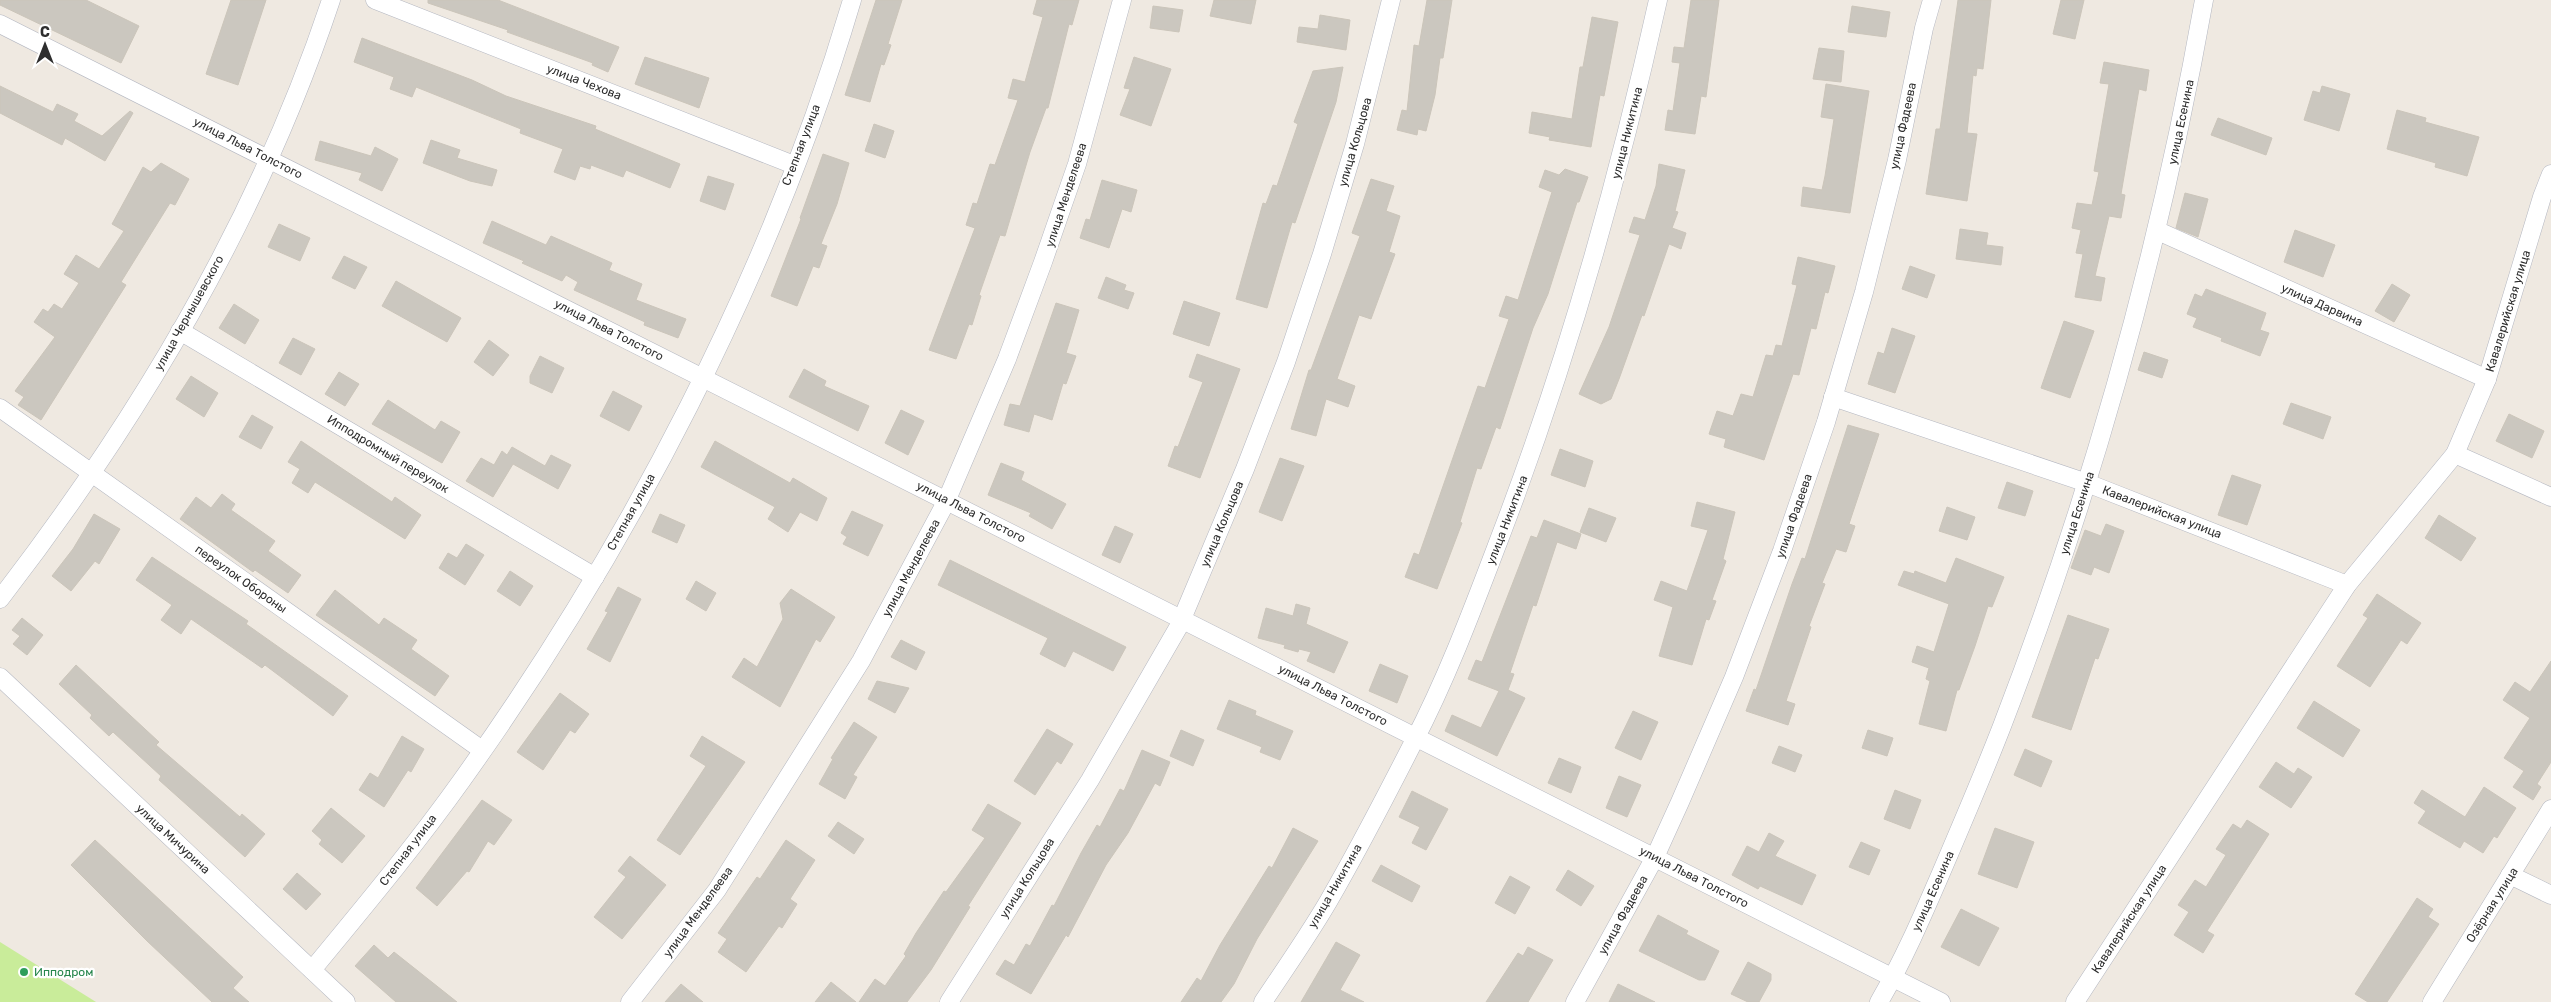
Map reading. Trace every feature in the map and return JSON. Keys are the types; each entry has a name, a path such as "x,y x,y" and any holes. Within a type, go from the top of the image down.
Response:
{"street":[{"name":"улица Чернышевского","path":"0,600 92,474 152,381 203,292 291,105 331,0"},
{"name":"улица Чехова","path":"375,0 794,165"},
{"name":"Степная улица","path":"312,970 386,879 482,750 530,681 595,577 655,470 702,377 761,249 794,165 852,0"},
{"name":"улица Менделеева","path":"630,1002 716,890 856,670 946,500 1007,359 1044,262 1079,155 1122,0"},
{"name":"улица Кольцова","path":"949,1002 1090,780 1182,618 1245,469 1304,308 1355,144 1391,0"},
{"name":"улица Никитина","path":"1263,1002 1328,903 1417,737 1485,577 1530,460 1569,342 1605,222 1636,101 1658,0"},
{"name":"улица Фадеева","path":"1575,1002 1654,857 1737,668 1782,551 1833,397 1878,236 1932,0"},
{"name":"улица Есенина","path":"1879,1002 1894,977 1979,784 2032,648 2087,483 2121,371 2158,231 2189,88 2204,0"},
{"name":"улица Льва Толстого","path":"0,24 1942,1002"},
{"name":"Кавалерийская улица","path":"2075,1002 2347,585 2456,454 2488,379 2546,199 2551,174"},
{"name":"улица Дарвина","path":"2158,231 2488,379"},
{"name":"Ипподромный переулок","path":"180,331 595,577"},
{"name":"Кавалерийская улица","path":"1833,397 2087,483 2347,585"},
{"name":"переулок Обороны","path":"0,408 482,750"},
{"path":"2456,454 2551,497"},
{"name":"улица Мичурина","path":"0,677 346,1002"},
{"name":"Озёрная улица","path":"2432,1002 2551,809"},
{"path":"2510,875 2551,895"}],"green space":[{"name":"Ипподром","path":"0,942 96,1002 0,1002"}],"building":[{"path":"0,0 86,0 139,26 121,63 0,5"},
{"path":"231,0 266,0 238,85 206,74"},
{"path":"428,0 498,0 619,47 608,72 592,65 593,63 507,32 508,30 428,3"},
{"path":"876,0 902,0 888,44 891,45 884,65 881,64 870,102 845,95"},
{"path":"1037,0 1079,0 1072,25 1069,24 1048,108 1046,108 1030,152 1005,236 1000,235 979,295 981,296 972,325 969,324 956,359 929,350 975,228 966,225 973,203 977,204 990,164 995,165 1018,100 1008,98 1013,79 1025,82 1043,17 1033,14"},
{"path":"1214,0 1256,0 1251,24 1210,16"},
{"path":"1427,0 1452,0 1443,58 1440,58 1435,95 1426,131 1418,129 1417,135 1397,130 1402,110 1407,111 1414,45 1419,46"},
{"path":"1691,0 1719,0 1706,97 1701,96 1695,134 1665,130 1668,110 1673,111 1680,63 1672,62 1674,47 1684,48"},
{"path":"1958,0 1991,0 1983,69 1977,68 1976,76 1973,75 1967,133 1977,134 1967,201 1926,194 1936,129 1940,129"},
{"path":"2061,0 2084,0 2075,39 2053,34"},
{"path":"1153,6 1183,10 1179,32 1150,28"},
{"path":"1852,6 1890,12 1886,37 1848,32"},
{"path":"1320,15 1350,20 1346,50 1297,42 1299,27 1318,29"},
{"path":"1592,17 1618,22 1604,96 1600,95 1591,147 1549,140 1550,137 1529,133 1532,112 1572,119 1580,67 1583,67"},
{"path":"362,38 472,80 506,96 596,126 595,129 680,164 670,188 626,170 623,177 591,165 590,169 580,166 575,180 554,172 563,149 520,133 521,129 416,87 412,97 390,89 394,77 354,62"},
{"path":"1819,48 1844,51 1841,82 1813,79"},
{"path":"645,57 709,78 699,108 635,84"},
{"path":"1134,57 1171,69 1151,126 1120,115 1130,89 1124,88"},
{"path":"2104,62 2149,70 2146,91 2139,89 2121,194 2125,195 2121,218 2109,216 2095,276 2105,278 2101,301 2075,297 2083,254 2076,253 2081,230 2072,228 2077,203 2092,205 2099,172 2094,171 2109,84 2100,83"},
{"path":"1343,67 1336,102 1295,223 1292,222 1267,308 1236,299 1263,203 1266,204 1273,185 1277,186 1298,124 1294,122 1313,71"},
{"path":"1826,84 1869,91 1850,213 1801,206 1803,187 1822,190 1825,176 1834,119 1821,117"},
{"path":"0,86 53,112 57,104 78,114 74,121 102,136 130,111 133,113 105,161 65,138 62,145 0,113"},
{"path":"2322,86 2350,94 2339,131 2304,120 2313,91 2320,93"},
{"path":"2397,110 2426,118 2425,122 2479,137 2467,176 2435,167 2436,163 2387,149"},
{"path":"2218,118 2272,138 2266,155 2211,135"},
{"path":"874,124 894,131 885,158 865,151"},
{"path":"431,140 460,150 457,158 497,170 492,186 470,181 423,163"},
{"path":"320,141 371,156 375,147 398,159 382,191 359,180 362,173 315,160"},
{"path":"823,154 849,163 837,204 821,244 827,246 819,268 813,266 797,306 771,296 801,219"},
{"path":"161,163 189,179 175,205 170,203 121,282 126,285 41,420 18,405 24,397 15,391 55,337 34,322 43,309 48,312 54,304 62,309 79,283 64,274 76,255 99,269 124,231 112,224 143,167 151,172"},
{"path":"1659,164 1685,170 1675,211 1678,212 1672,228 1686,233 1681,249 1669,244 1644,316 1642,315 1611,399 1601,404 1579,394 1609,327 1640,235 1629,232 1634,217 1645,220 1656,186"},
{"path":"1565,169 1588,177 1579,202 1577,202 1548,294 1533,328 1500,429 1496,427 1481,469 1477,468 1460,522 1462,523 1437,589 1405,577 1414,553 1419,555 1478,386 1485,388 1509,319 1499,316 1506,296 1518,300 1552,192 1539,187 1545,170 1559,175"},
{"path":"708,176 734,184 725,210 700,201"},
{"path":"1371,179 1394,186 1386,211 1400,216 1389,252 1395,254 1371,319 1359,315 1337,379 1355,386 1348,407 1326,399 1316,436 1291,429 1309,370 1311,370 1360,236 1352,233"},
{"path":"1102,180 1137,190 1131,212 1122,209 1109,248 1080,238 1086,219 1090,220"},
{"path":"2185,193 2208,199 2198,237 2176,228"},
{"path":"492,221 546,245 551,236 612,263 609,270 642,284 636,300 686,319 678,338 644,325 645,322 574,290 578,282 566,275 562,281 522,263 524,261 483,243"},
{"path":"279,224 310,238 300,261 268,247"},
{"path":"1960,229 1988,233 1986,245 2003,247 2001,265 1956,259"},
{"path":"2295,230 2335,245 2323,277 2284,262"},
{"path":"344,256 367,267 355,289 332,278"},
{"path":"1798,257 1835,266 1828,293 1825,292 1816,329 1811,328 1799,375 1793,374 1764,460 1724,447 1726,439 1709,434 1717,411 1733,416 1741,394 1753,397 1766,355 1773,356 1776,345 1782,346 1797,285 1792,284"},
{"path":"1910,266 1935,275 1927,298 1902,289"},
{"path":"1106,277 1126,285 1124,290 1134,293 1128,309 1098,298"},
{"path":"396,281 461,318 447,342 382,306"},
{"path":"2392,284 2410,295 2394,322 2375,311"},
{"path":"2206,289 2266,313 2260,330 2269,333 2260,356 2221,341 2222,338 2193,327 2197,318 2187,314 2195,294 2202,297"},
{"path":"1184,301 1220,313 1209,346 1173,334"},
{"path":"1056,303 1079,310 1066,353 1076,356 1066,384 1063,383 1052,420 1034,414 1029,432 1004,425 1010,404 1020,406"},
{"path":"234,304 259,320 245,344 219,328"},
{"path":"2064,321 2094,331 2070,398 2041,388"},
{"path":"1892,328 1915,336 1895,393 1868,384 1878,352 1884,354"},
{"path":"293,338 315,349 301,375 279,363"},
{"path":"489,340 509,355 493,376 474,362"},
{"path":"2144,352 2168,360 2162,378 2138,370"},
{"path":"1197,354 1240,369 1200,478 1168,466 1175,446 1178,447 1203,382 1189,377"},
{"path":"540,356 564,368 552,393 530,383 530,376"},
{"path":"804,369 826,381 824,386 869,406 858,431 789,397"},
{"path":"339,372 359,384 345,406 325,394"},
{"path":"191,376 218,393 204,417 176,399"},
{"path":"613,391 642,406 629,431 600,416"},
{"path":"388,400 435,430 441,421 460,432 442,463 372,424"},
{"path":"2291,403 2331,417 2323,439 2283,424"},
{"path":"901,410 924,421 908,455 885,443"},
{"path":"2509,414 2544,431 2532,458 2496,441"},
{"path":"252,415 273,427 261,449 239,437"},
{"path":"1848,425 1879,434 1849,524 1855,526 1846,552 1836,549 1822,583 1825,584 1809,626 1811,627 1786,701 1795,704 1788,725 1746,711 1754,689 1756,690 1802,558 1805,559"},
{"path":"301,441 392,502 395,497 421,515 405,539 315,482 308,493 292,483 300,469 288,462"},
{"path":"715,441 790,483 793,478 827,498 817,521 800,512 788,532 768,519 775,507 701,467"},
{"path":"512,447 545,466 551,455 571,465 558,489 513,464 493,497 466,481 481,458 494,465 502,451 507,455"},
{"path":"1560,449 1593,461 1585,487 1551,475"},
{"path":"1280,458 1304,466 1282,521 1259,512"},
{"path":"1001,463 1024,472 1021,480 1066,504 1052,529 1029,516 1031,513 988,495"},
{"path":"2232,475 2261,485 2247,525 2218,515"},
{"path":"2007,482 2033,491 2025,516 1998,508"},
{"path":"222,494 235,504 231,510 275,541 268,551 301,575 288,593 255,570 253,572 180,519 196,497 211,508"},
{"path":"1697,502 1735,512 1723,559 1726,561 1712,600 1716,601 1709,620 1706,619 1692,665 1659,656 1673,607 1654,600 1661,581 1687,591 1708,530 1691,526"},
{"path":"1947,507 1975,517 1967,540 1939,531"},
{"path":"1589,508 1616,518 1606,542 1580,532"},
{"path":"852,511 883,525 868,556 843,544 847,537 841,533"},
{"path":"94,514 120,529 99,564 95,561 71,591 52,576 73,549"},
{"path":"660,514 685,525 677,543 652,532"},
{"path":"2439,515 2476,538 2461,561 2425,538"},
{"path":"1544,520 1581,534 1576,549 1557,542 1536,606 1533,605 1510,673 1514,674 1508,690 1525,698 1497,756 1445,731 1452,715 1481,728 1499,691 1468,679 1476,660 1482,662 1531,536 1537,538"},
{"path":"2106,524 2124,531 2109,573 2094,567 2091,575 2071,568 2085,530 2101,536"},
{"path":"1115,526 1133,534 1120,563 1102,555"},
{"path":"466,544 484,555 465,585 439,568 448,553 457,558"},
{"path":"152,557 248,621 246,624 348,696 333,716 265,665 262,668 191,619 181,634 161,620 172,605 136,580"},
{"path":"1956,558 2004,577 1992,607 1988,606 1959,690 1957,690 1946,731 1919,724 1930,681 1926,679 1929,668 1912,662 1917,646 1934,652 1949,604 1898,585 1904,571 1914,574 1915,571 1946,583"},
{"path":"950,560 1126,647 1113,671 1073,651 1065,667 1040,654 1048,638 938,585"},
{"path":"510,571 533,586 520,606 497,591"},
{"path":"696,581 716,593 706,611 686,599"},
{"path":"618,587 641,599 610,662 587,649 608,612 605,611"},
{"path":"791,589 835,617 820,642 816,639 780,707 732,677 744,658 757,667 783,619 780,603"},
{"path":"335,590 379,625 384,618 417,640 411,649 449,676 435,696 316,615"},
{"path":"2377,594 2421,623 2407,644 2401,640 2370,687 2337,666 2368,618 2363,615"},
{"path":"1296,604 1310,608 1306,624 1348,642 1334,673 1307,661 1311,652 1299,649 1298,652 1284,648 1285,645 1258,638 1266,608 1293,616"},
{"path":"2068,615 2109,629 2098,659 2095,658 2071,730 2032,717"},
{"path":"22,618 43,635 27,655 13,644 20,636 12,630"},
{"path":"901,640 925,652 916,670 891,657"},
{"path":"2551,661 2551,762 2537,784 2541,787 2533,800 2513,787 2524,771 2504,758 2530,718 2503,700 2515,682 2530,692"},
{"path":"1380,664 1408,676 1397,703 1369,691"},
{"path":"76,665 159,742 156,745 240,817 242,814 265,834 245,857 159,780 161,776 113,732 109,736 90,718 92,715 59,684"},
{"path":"877,681 909,688 895,713 868,699"},
{"path":"560,693 589,714 575,733 570,730 543,770 517,752"},
{"path":"1229,700 1256,711 1255,715 1293,731 1280,760 1260,752 1262,747 1217,729"},
{"path":"2314,701 2360,730 2343,757 2297,728"},
{"path":"1633,711 1658,722 1641,760 1615,748"},
{"path":"854,722 877,737 853,775 857,777 845,799 819,784 833,759 831,758"},
{"path":"1047,729 1073,744 1061,764 1057,761 1035,795 1014,781"},
{"path":"1181,730 1204,740 1193,766 1170,756"},
{"path":"1868,730 1893,738 1887,756 1862,748"},
{"path":"402,736 424,749 411,772 408,770 384,807 359,790 370,773 378,778"},
{"path":"702,736 745,762 680,855 657,840 706,766 690,756"},
{"path":"1779,746 1802,755 1795,772 1772,763"},
{"path":"2025,749 2052,761 2041,787 2014,775"},
{"path":"1142,750 1170,762 1160,786 1155,783 1128,833 1106,865 1068,937 1066,935 1031,994 996,974 1005,960 1014,965 1026,944 1030,946 1052,905 1054,906 1097,825 1100,827 1120,789 1124,791"},
{"path":"1559,758 1581,767 1571,793 1548,783"},
{"path":"2276,762 2294,774 2298,768 2312,777 2291,808 2259,787"},
{"path":"1619,776 1641,785 1627,817 1606,808"},
{"path":"2484,787 2516,808 2497,838 2494,836 2483,853 2464,841 2460,848 2418,823 2426,811 2414,803 2422,790 2465,817"},
{"path":"1895,790 1921,800 1910,829 1884,819"},
{"path":"1412,791 1448,809 1426,850 1412,843 1420,827 1399,817"},
{"path":"482,800 512,820 494,845 488,841 469,872 467,871 437,906 416,888"},
{"path":"988,804 1021,823 968,906 970,907 931,970 907,1002 859,1002 875,979 885,986 906,956 904,954 916,933 944,891 946,892 985,838 972,830"},
{"path":"331,808 365,836 342,863 319,844 322,840 312,831"},
{"path":"2247,820 2269,834 2207,931 2214,935 2203,953 2174,935 2189,912 2178,905 2195,880 2206,887 2226,855 2216,849 2233,824 2241,829"},
{"path":"838,822 864,839 854,854 828,836"},
{"path":"1293,828 1318,841 1257,939 1234,984 1221,1002 1181,1002 1197,978 1201,981 1220,945 1269,866 1272,868"},
{"path":"1995,828 2034,842 2017,888 1978,874"},
{"path":"1769,833 1784,841 1775,856 1816,875 1802,905 1760,886 1758,889 1732,875 1747,846 1759,852"},
{"path":"95,840 243,977 233,988 249,1002 212,1002 147,941 71,865"},
{"path":"786,840 815,860 790,899 797,904 782,928 779,926 746,972 718,952 727,939 718,933 757,877 760,879"},
{"path":"1861,842 1880,850 1869,875 1849,867"},
{"path":"630,856 666,885 622,939 594,917 626,877 618,871"},
{"path":"1381,865 1420,886 1412,902 1372,881"},
{"path":"1568,870 1594,886 1581,906 1556,890"},
{"path":"297,873 321,894 306,910 283,889"},
{"path":"1510,876 1530,887 1515,914 1495,903"},
{"path":"2417,898 2433,909 2428,917 2439,924 2387,1002 2368,1002 2355,994"},
{"path":"1961,909 1999,928 1979,966 1941,947"},
{"path":"1658,915 1688,931 1686,934 1719,951 1705,980 1699,980 1639,951"},
{"path":"1336,942 1360,955 1340,990 1364,1002 1301,1002"},
{"path":"374,945 388,958 394,952 457,1002 396,1002 355,966"},
{"path":"1528,947 1553,960 1528,1002 1486,1002 1518,953 1523,956"},
{"path":"1748,962 1771,974 1771,980 1759,1002 1748,1002 1731,994"},
{"path":"831,982 856,1002 815,1002"},
{"path":"681,984 703,1002 665,1002"},
{"path":"1618,984 1655,1002 1609,1002"}],"place":[{"name":"Ипподром","path":"24,972"}]}
